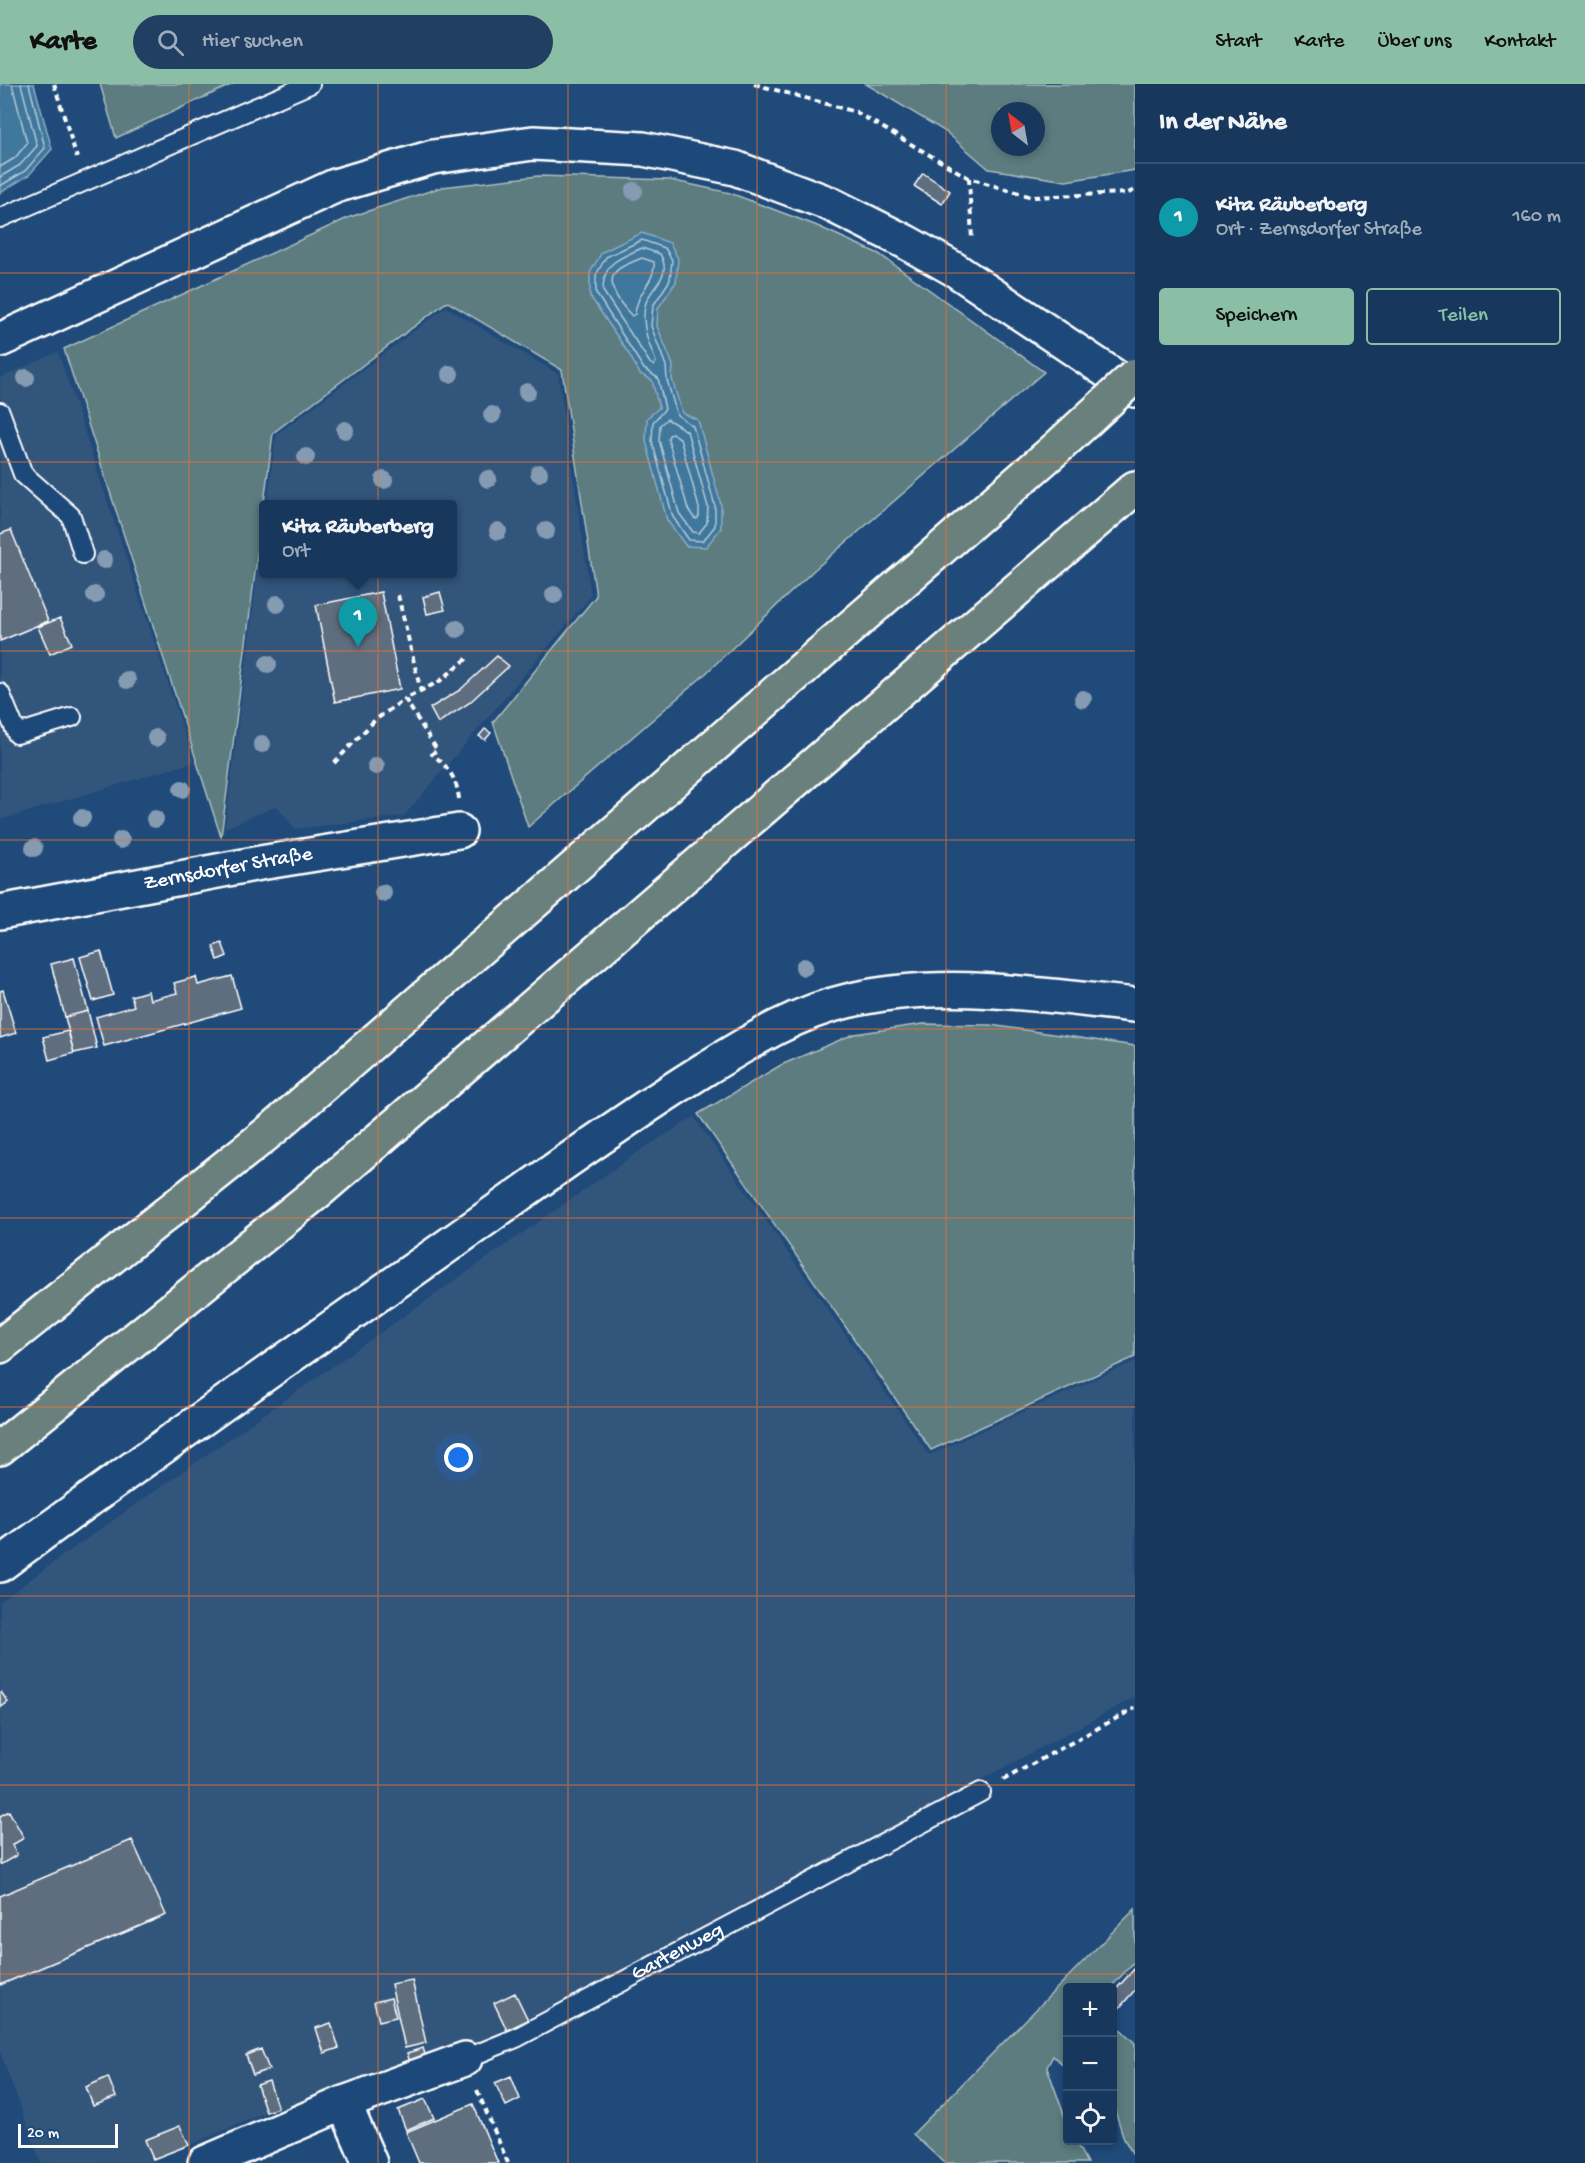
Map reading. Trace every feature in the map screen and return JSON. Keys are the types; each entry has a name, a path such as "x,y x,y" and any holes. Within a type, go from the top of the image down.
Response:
{"highway":[{"path":"0,1346 274,1128 1058,447 1135,376"},
{"path":"0,1449 320,1190 1132,491"}],"street":[{"path":"0,340 335,186 433,157 533,143 643,149 735,168 828,203 906,242 974,283 1135,390"},
{"name":"Zernsdorfer Straße","path":"0,912 261,863 459,831"},
{"path":"0,1565 673,1088 760,1035 796,1017 848,1000 919,989 994,990 1135,1005"},
{"name":"Gartenweg","path":"205,2163 344,2103 465,2059"},
{"path":"344,2103 370,2163"}],"lane":[{"path":"0,218 310,84"},
{"path":"0,412 23,474 70,516 83,554"},
{"path":"0,693 18,734 72,717"},
{"name":"Gartenweg","path":"465,2059 516,2038 981,1792"}],"path":[{"path":"54,84 84,182"},
{"path":"754,84 856,112 969,178 1032,197 1128,194 1135,190"},
{"path":"969,178 974,283"},
{"path":"398,595 422,692"},
{"path":"334,763 375,720 405,699 440,681 470,656"},
{"path":"405,699 437,750 432,754 446,764"},
{"path":"981,1792 1135,1708"},
{"path":"465,2059 508,2163"}],"shaded area":[{"path":"446,307 558,374 591,596 404,816 295,829 277,806 225,828 259,562 259,578 457,578 457,500 268,500 276,435"},
{"path":"58,352 194,762 0,820 0,378"},
{"path":"694,1117 929,1455 1135,1361 1135,1697 554,2009 461,2050 334,2094 262,2114 149,2163 41,2163 0,2052 0,1602 641,1150"}],"green space":[{"path":"100,84 233,84 116,138"},
{"path":"866,84 1135,84 1135,170 1066,181 989,169 946,132"},
{"path":"538,176 670,180 730,193 815,225 879,254 1044,372 814,570 702,677 528,827 493,722 596,596 562,370 448,302 444,304 273,433 264,500 259,500 259,542 221,837 64,349 350,217 442,187"},
{"path":"923,1024 990,1025 1135,1046 1135,1357 931,1450 698,1114 781,1065 854,1034"},
{"path":"1135,1909 1135,1961 1115,1983 1063,1983 1063,2065 1053,2056 1047,2067 1063,2112 1063,2145 1077,2145 1087,2163 944,2163 913,2134"},
{"path":"1117,2026 1135,2043 1135,2158 1124,2139 1117,2117"}],"water":[{"path":"0,84 34,84 52,149 29,175 0,193"},
{"path":"642,233 670,243 678,259 676,282 658,308 657,326 673,365 672,379 682,413 698,420 721,505 721,528 706,547 686,546 667,520 646,441 647,418 659,408 652,380 640,374 590,296 590,273 602,252"}],"building":[{"path":"923,173 950,191 942,204 914,186"},
{"path":"11,530 48,621 0,641 0,534"},
{"path":"381,592 400,689 335,702 316,605"},
{"path":"440,592 445,610 427,614 423,597"},
{"path":"60,618 72,644 50,654 38,627"},
{"path":"497,656 509,666 469,703 438,723 430,708 460,690"},
{"path":"485,729 491,733 485,740 479,736"},
{"path":"222,943 227,956 218,960 213,946"},
{"path":"101,951 113,995 93,1001 80,957"},
{"path":"74,958 88,1011 65,1017 51,964"},
{"path":"232,976 241,1008 104,1046 96,1017 134,1006 131,996 148,991 150,1000 177,993 174,983 196,977 198,985"},
{"path":"3,990 16,1033 0,1038 0,991"},
{"path":"88,1011 97,1048 74,1053 65,1017"},
{"path":"68,1031 74,1053 49,1060 43,1037"},
{"path":"0,1693 8,1702 0,1708"},
{"path":"9,1811 24,1838 12,1845 17,1855 0,1865 0,1816"},
{"path":"132,1840 166,1915 0,1985 0,1896"},
{"path":"1135,1968 1135,1990 1117,2011 1117,1988"},
{"path":"412,1980 426,2043 405,2048 391,1984"},
{"path":"515,1993 528,2020 507,2030 494,2003"},
{"path":"391,1998 396,2017 379,2021 374,2002"},
{"path":"331,2023 339,2048 324,2053 316,2028"},
{"path":"423,2048 426,2057 410,2062 407,2053"},
{"path":"261,2049 269,2069 253,2075 246,2055"},
{"path":"511,2076 520,2099 506,2106 495,2083"},
{"path":"108,2077 116,2097 93,2106 86,2087"},
{"path":"269,2081 278,2108 266,2112 257,2085"},
{"path":"425,2099 434,2118 406,2130 398,2110"},
{"path":"473,2104 498,2163 419,2163 406,2132"},
{"path":"180,2126 189,2145 153,2159 145,2140"}],"place":[{"name":"Kita Räuberberg","path":"358,647"}]}
